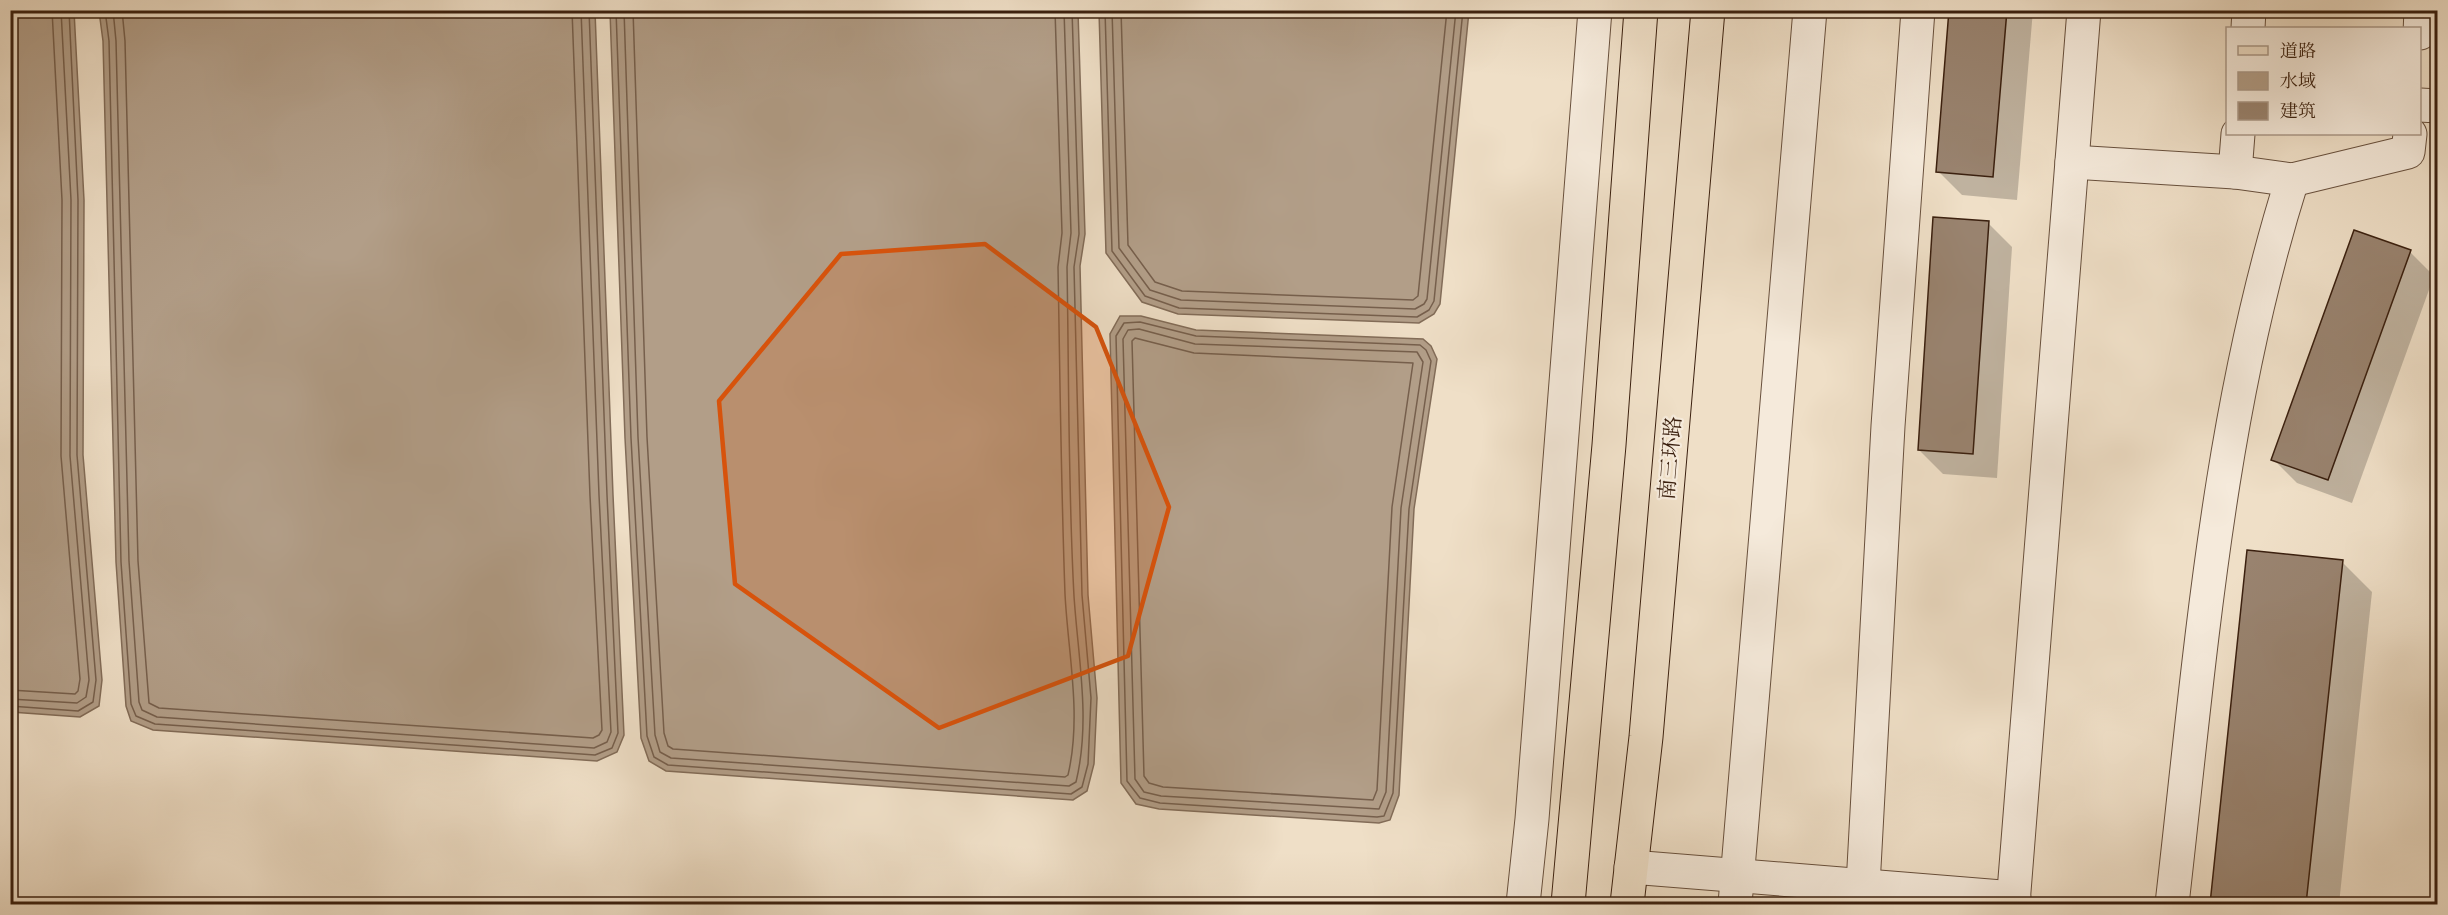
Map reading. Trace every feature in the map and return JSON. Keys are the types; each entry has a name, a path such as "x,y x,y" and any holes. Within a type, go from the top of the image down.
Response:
{"main road":[{"path":"1568,904 1610,446 1641,10"},
{"name":"南三环路","path":"1627,904 1646,736 1708,10"}],"street":[{"path":"1523,904 1596,10"},
{"path":"1736,890 1810,10"},
{"path":"1863,894 1888,426 1918,10"},
{"path":"1631,867 1736,890 2013,901 2084,10"},
{"path":"2248,27 2249,10"},
{"path":"2420,27 2421,10"},
{"path":"2421,105 2438,106"},
{"path":"2235,172 2238,135"},
{"path":"2072,162 2235,172 2292,180 2408,152 2410,135"},
{"path":"2172,904 2216,514 2244,365 2271,245 2292,180"}],"highlighted area":[{"path":"985,244 1096,327 1169,507 1128,656 939,728 735,584 719,401 841,254"}],"water":[{"path":"10,11 74,11 84,200 83,455 102,680 99,706 80,717 11,712"},
{"path":"99,11 595,11 624,735 617,752 597,761 153,730 131,721 126,706 116,562 103,41"},
{"path":"610,11 1078,11 1085,234 1080,266 1088,595 1097,698 1094,764 1087,791 1073,800 666,771 649,761 641,738 625,438"},
{"path":"1099,11 1469,11 1440,304 1434,314 1419,323 1178,314 1142,302 1106,253"},
{"path":"1120,316 1141,316 1196,330 1423,339 1431,346 1437,359 1414,509 1399,795 1390,820 1379,823 1159,809 1136,804 1121,783 1110,334"}],"building":[{"path":"1949,10 2007,10 1993,177 1936,172"},
{"path":"1933,217 1989,221 1973,454 1918,450"},
{"path":"2354,230 2411,250 2328,480 2271,460"},
{"path":"2247,550 2343,560 2306,904 2210,904"}]}
